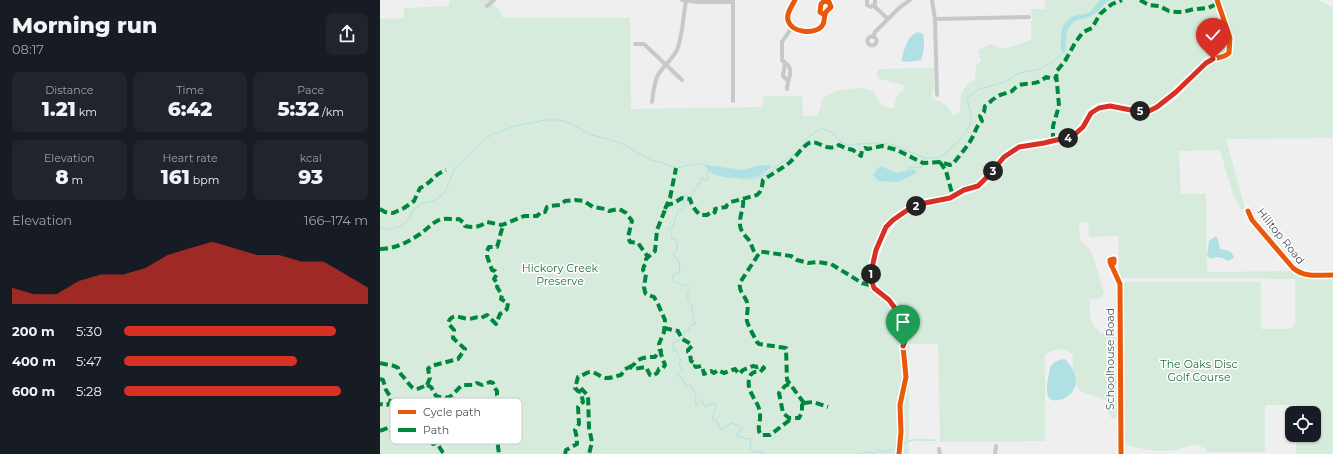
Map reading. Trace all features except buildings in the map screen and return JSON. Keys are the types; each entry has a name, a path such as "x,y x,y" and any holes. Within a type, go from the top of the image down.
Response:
{"street":[{"path":"487,6 494,0"},
{"path":"795,0 788,13 788,21 792,27 803,31 816,30 822,26 825,21 825,15"},
{"path":"867,0 866,4 868,6 874,6 888,19"},
{"path":"874,6 875,0"},
{"path":"873,37 875,32 904,3 910,0"},
{"path":"932,0 935,19 937,95"},
{"path":"652,102 654,86 658,75 675,54 681,35 684,1 733,1 734,101"},
{"path":"935,19 1029,17"},
{"path":"787,89 787,80 790,77 790,71 789,66 782,60 782,42 792,27"},
{"path":"635,44 644,44 682,80"},
{"path":"785,63 783,76 787,80"},
{"name":"Hilltop Road","path":"1248,211 1252,220 1298,273 1304,275 1333,275"},
{"name":"Schoolhouse Road","path":"1111,265 1120,284 1121,454"},
{"path":"995,454 996,446"}],"green space":[{"name":"Hickory Creek Preserve","path":"450,0 491,0 503,18 630,18 631,109 763,107 763,96 802,96 803,116 818,116 823,98 835,91 863,88 873,91 881,105 894,109 896,98 904,91 903,85 879,79 876,73 879,69 934,68 934,90 932,92 932,97 943,103 954,115 960,111 962,92 966,86 975,79 976,66 981,61 978,50 991,44 1004,49 1031,40 1031,22 1033,18 1031,9 1045,9 1045,0 1319,0 1333,8 1333,138 1226,139 1245,208 1241,210 1233,195 1220,150 1179,151 1181,194 1206,194 1207,272 1293,271 1299,277 1333,277 1333,454 1296,454 1296,442 1321,442 1321,406 1265,405 1265,452 1207,452 1206,449 1195,444 1168,451 1152,451 1124,444 1124,282 1261,282 1261,329 1290,329 1295,324 1295,279 1119,278 1118,236 1089,237 1088,222 1082,222 1079,225 1080,240 1091,251 1104,293 1099,299 1090,299 1090,318 1101,333 1119,332 1119,417 1112,419 1106,409 1106,400 1082,392 1076,386 1077,384 1073,370 1072,353 1065,350 1058,350 1051,351 1045,355 1045,441 940,442 938,344 909,344 909,454 380,454 380,19 404,18 404,8 449,6"}],"water":[{"path":"1100,0 1110,0 1094,14 1088,18 1077,20 1070,27 1066,35 1065,54 1061,50 1061,33 1064,24 1077,15 1090,12"},
{"path":"917,32 923,34 924,37 924,47 921,60 906,62 901,61 908,41"},
{"path":"770,165 771,167 761,175 755,177 731,178 723,177 709,171 705,166 743,170 757,166"},
{"path":"880,166 897,173 915,169 916,173 898,182 879,181 873,175"},
{"path":"1216,236 1220,249 1231,252 1234,258 1228,261 1220,257 1210,259 1207,255 1209,241"},
{"path":"1065,359 1073,370 1076,380 1075,388 1065,398 1053,400 1049,398 1047,392 1050,370 1052,364 1059,360"}],"waterway":[{"path":"741,179 752,179 765,175 798,151 810,136 822,128 833,133 839,141 847,145 872,143 891,144 925,158 939,158 963,136 970,125 971,115 967,98 979,89 1005,82 1019,73 1039,69 1053,62 1063,52"},
{"path":"380,228 386,230 402,226 410,218 413,210 422,203 430,202 439,198 446,190 455,168 484,140 493,134 515,126 545,120 559,120 569,123 592,135 621,143 651,160 676,168 700,163 706,166"},
{"path":"907,170 908,168 922,167 925,158"},
{"path":"709,171 706,175 708,179 704,180 702,177 692,193 692,196 689,197 684,195 684,208 678,211 673,227 668,229 672,233 671,237 675,239 677,245 677,249 673,255 679,262 680,271 679,274 675,273 673,276 673,281 682,285 685,284 690,289 687,296 688,301 692,305 691,310 693,311 693,322 696,323 695,325 690,325 689,330 684,332 684,336 673,343 673,351 677,350 681,359 679,365 684,370 678,373 678,376 682,377 687,386 691,385 696,396 696,406 701,401 704,403 705,407 714,403 716,406 712,419 717,421 721,429 725,428 731,423 740,426 741,430 736,435 751,439 750,446 753,452 763,452 763,454"},
{"path":"896,449 910,441 935,440"},
{"path":"862,454 869,452 875,453 878,449 880,452 891,450"}],"marked path":[{"path":"1053,141 1053,126 1059,106 1056,72 1065,61 1083,32 1092,28 1100,14 1112,4 1122,0"},
{"path":"1140,0 1149,5 1159,6 1169,11 1176,12 1208,8 1219,3"},
{"path":"565,454 566,450 577,444 575,430 579,424 578,407 583,402 581,392 575,388 578,377 590,372 606,378 612,377 621,375 625,369 630,367 634,369 646,367 650,375 653,376 665,365 659,344 664,332 665,320 654,297 646,294 645,292 644,287 646,274 643,270 646,264 646,259 655,251 657,230 667,205 682,198 690,199 694,208 700,215 707,215 710,213 713,214 715,209 726,207 731,202 757,195 761,190 763,180 789,163 804,147 813,142 830,148 839,145 853,150 861,156 862,150 865,148 868,149 882,146 897,150 923,163 940,162 950,165 953,164 968,144 982,121 980,116 984,112 985,106 992,100 1012,91 1019,85 1036,83 1046,77 1053,79 1056,78"},
{"path":"940,162 946,171 953,197"},
{"path":"665,209 670,198 676,168"},
{"path":"380,209 385,212 393,213 404,208 414,201 420,188 446,170"},
{"path":"380,249 391,248 406,242 420,234 435,222 442,219 459,219 465,226 471,227 477,227 487,222 502,225 524,216 537,216 541,212 545,212 547,207 560,205 565,201 575,200 584,201 593,207 609,211 618,209 626,213 632,221 628,237 630,242 638,243 648,257"},
{"path":"743,200 740,227 743,234 750,241 754,252 758,256"},
{"path":"427,385 430,378 428,369 431,366 458,359 465,349 453,338 454,330 448,323 452,318 456,316 470,319 478,317 481,318 487,315 496,324 500,314 507,309 508,303 501,299 502,295 497,287 498,284 494,279 497,274 492,270 487,256 489,247 497,247 503,226 505,224"},
{"path":"804,403 787,380 786,348 759,344 757,342 747,321 748,307 740,289 741,281 760,252 764,252 791,256 797,260 808,263 817,262 831,264 862,283 873,286"},
{"path":"664,328 678,331 682,339 691,344 692,346 688,350 691,361 696,364 696,367 702,366 704,374 711,371 714,373 718,370 724,373 735,369 739,374 743,370 753,366 762,366 764,368 760,372 755,372 752,374 749,382 749,387 759,409 759,430 761,435 770,435 791,419"},
{"path":"629,367 641,359 655,357 659,351 661,351 660,349"},
{"path":"380,363 398,368 401,374 414,389 427,385"},
{"path":"380,379 383,380 386,390 391,398"},
{"path":"445,398 451,396 462,385 474,385 477,383 482,385 490,382 493,383 499,398"},
{"path":"789,384 779,393 783,413 789,418 799,418 802,412 802,405 804,403"},
{"path":"427,385 431,387 436,396 445,398"},
{"path":"581,388 588,396 589,428 592,442 589,454"},
{"path":"804,403 813,402 828,407"},
{"path":"380,404 387,405 390,403"},
{"path":"380,431 388,428 390,430"},
{"path":"437,444 445,454"},
{"path":"498,444 499,454"}],"cycle path":[{"path":"795,0 788,15 788,20 794,28 804,31 814,31 819,29 824,22 825,16 825,14 825,13 831,7 829,2 824,1 821,4 820,12 825,15"},
{"path":"899,454 901,432 900,405 906,377 903,346 909,330 908,326 896,309 888,299 876,290 872,282 874,260 886,230 896,218 910,208 927,202 950,198 960,192 978,186 989,177 1002,160 1013,150 1026,145 1067,139 1073,136 1081,129 1091,113 1099,107 1111,106 1134,111 1146,111 1154,109 1162,104 1207,62 1229,53 1230,38 1217,0"},
{"path":"1248,211 1252,220 1293,268 1307,275 1333,275"},
{"path":"1111,265 1114,263 1114,259 1110,260 1110,262 1120,284 1121,454"}],"route":[{"path":"903,346 908,334 908,326 889,300 874,288 872,285 871,273 876,250 886,227 893,220 920,204 950,198 964,190 978,186 1004,157 1019,147 1073,136 1083,127 1091,113 1099,108 1110,106 1141,112 1149,111 1163,104 1209,60 1213,59"}],"park label":[{"name":"The Oaks Disc Golf Course","path":"1199,370"}]}
